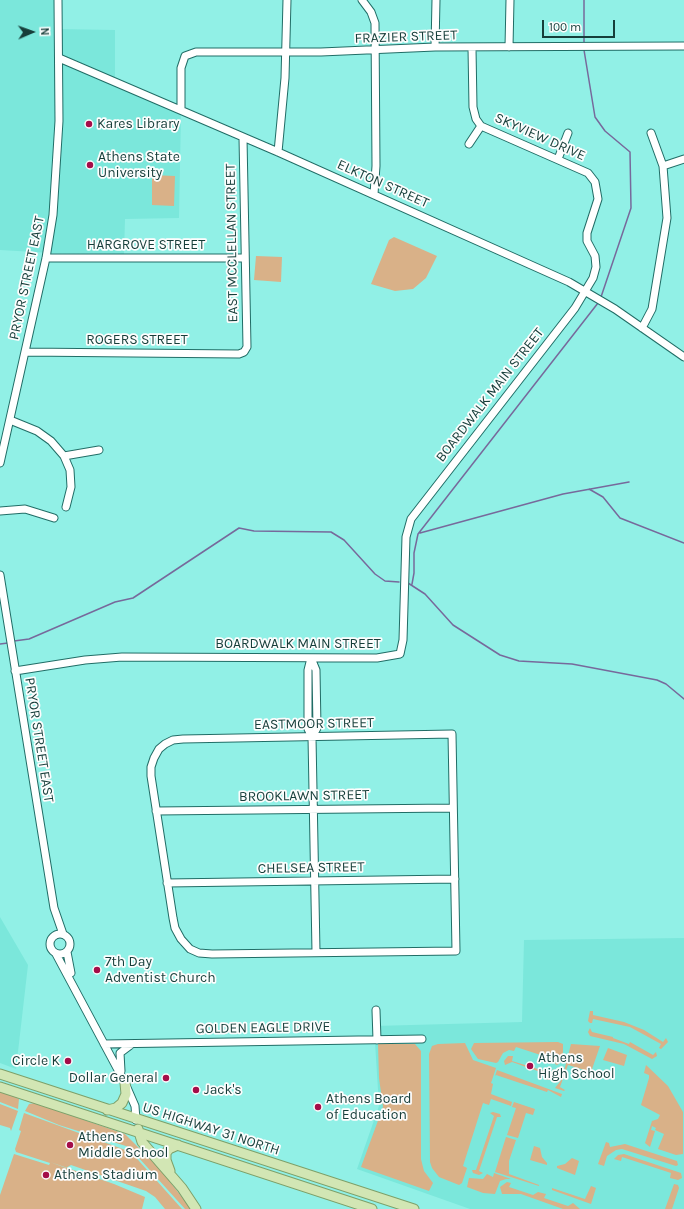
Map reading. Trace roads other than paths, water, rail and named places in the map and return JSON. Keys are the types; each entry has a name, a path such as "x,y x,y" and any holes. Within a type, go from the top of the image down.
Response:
{"main road":[{"name":"US HIGHWAY 31 NORTH","path":"0,1074 136,1120 414,1209"},
{"path":"107,1110 116,1108 122,1103 126,1094 124,1080"},
{"name":"US HIGHWAY 31 NORTH","path":"0,1087 372,1209"},
{"path":"136,1120 138,1132 142,1142 182,1188 196,1209"},
{"path":"172,1176 166,1160 166,1153 169,1149 178,1145"}],"street":[{"name":"PRYOR STREET EAST","path":"0,463 46,258 53,215 56,171 58,0"},
{"path":"278,152 287,0"},
{"path":"362,0 371,12 375,23 376,166 374,194"},
{"path":"435,47 436,0"},
{"path":"509,47 510,0"},
{"name":"FRAZIER STREET","path":"181,110 181,68 185,56 190,53 376,51 435,47 684,46"},
{"name":"SKYVIEW DRIVE","path":"472,48 473,107 476,119 482,126 588,173 597,187 598,199 587,233 587,241 594,256 596,267 593,278 585,292"},
{"name":"ELKTON STREET","path":"58,58 278,152 495,248 585,292 684,357"},
{"path":"468,144 482,126"},
{"path":"558,159 568,133"},
{"path":"642,328 652,309 667,218 663,166 651,133"},
{"name":"EAST MCCLELLAN STREET","path":"243,138 247,347"},
{"path":"663,166 684,159"},
{"name":"HARGROVE STREET","path":"46,258 245,258"},
{"name":"BOARDWALK MAIN STREET","path":"15,671 122,656 377,658 400,654 403,640 406,537 411,519 575,308 585,292"},
{"name":"ROGERS STREET","path":"25,352 239,354 244,352 247,347"},
{"path":"10,420 37,431 50,441 64,456 70,470 70,487 66,507"},
{"path":"64,456 99,450"},
{"path":"0,510 25,509 54,518"},
{"name":"PRYOR STREET EAST","path":"0,576 54,908 55,930 52,939"},
{"path":"311,658 316,670 317,728 312,737 316,952"},
{"name":"EASTMOOR STREET","path":"452,734 456,951 212,954 200,953 190,948 181,939 175,928 156,811 151,767 159,749 173,740 312,737 452,734"},
{"name":"BROOKLAWN STREET","path":"156,811 453,808"},
{"name":"CHELSEA STREET","path":"167,883 455,879"},
{"name":"PRYOR STREET EAST","path":"54,908 63,934"},
{"path":"56,954 67,952 70,948 68,937 63,934 56,935 52,939 51,948 72,981 124,1080 135,1106 136,1120"},
{"path":"67,952 72,981"},
{"path":"376,1010 377,1040"},
{"name":"GOLDEN EAGLE DRIVE","path":"104,1044 422,1040"},
{"path":"124,1080 119,1059 120,1052 133,1044"}],"waterway":[{"path":"584,0 584,43"},
{"path":"584,50 595,117 605,131 630,152 631,208 601,297"},
{"path":"412,584 414,573 414,553 418,534 598,303"},
{"path":"420,533 563,494 629,482"},
{"path":"589,489 603,497 620,518 684,543"},
{"path":"14,641 29,639 115,602 133,598 239,528 254,531 331,532 344,540 375,574 385,581 399,582"},
{"path":"408,583 425,594 453,625 500,655 519,661 572,664 657,680 666,684 684,699"},
{"path":"0,644 8,643"}],"place":[{"name":"Kares Library","path":"89,124"},
{"name":"Athens State University","path":"90,165"},
{"name":"7th Day Adventist Church","path":"97,970"},
{"name":"Circle K","path":"68,1061"},
{"name":"Athens High School","path":"530,1066"},
{"name":"Dollar General","path":"166,1078"},
{"name":"Jack's","path":"196,1090"},
{"name":"Athens Board of Education","path":"318,1107"},
{"name":"Athens Middle School","path":"70,1145"},
{"name":"Athens Stadium","path":"46,1175"}]}
